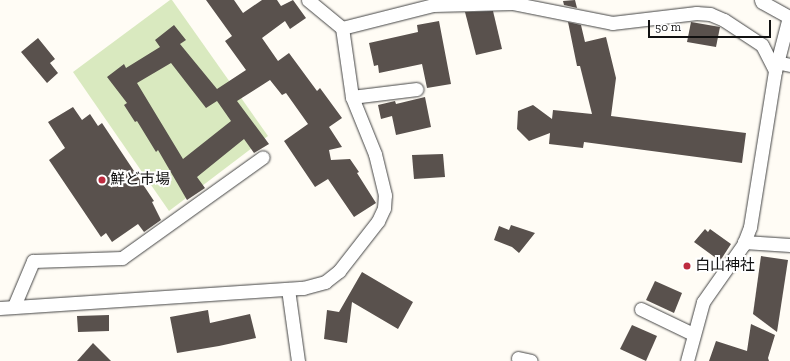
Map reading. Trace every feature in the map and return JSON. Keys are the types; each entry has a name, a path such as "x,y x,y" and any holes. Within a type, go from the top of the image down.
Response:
{"street":[{"path":"0,308 288,289 319,285 331,278 365,239 384,208 384,191 375,154 352,97 342,28 308,0"},
{"path":"687,361 693,334 703,302 744,242 750,227 776,67 789,17 761,0"},
{"path":"342,28 433,5 475,2 512,3 612,23 703,13 724,20 756,41 765,49 776,67"},
{"path":"776,67 790,65"},
{"path":"352,97 417,89"},
{"path":"14,306 33,261 122,258 263,157"},
{"path":"744,242 790,245"},
{"path":"288,289 298,361"},
{"path":"641,309 693,334"}],"green space":[{"path":"172,0 268,136 169,211 73,72"}],"building":[{"path":"206,0 234,0 243,13 262,0 277,0 281,6 293,0 306,18 290,29 285,21 262,38 278,61 289,53 317,91 320,88 342,118 329,127 342,147 329,150 331,160 350,159 376,203 354,217 328,179 315,187 284,141 308,124 286,93 282,95 270,80 237,101 269,144 254,153 244,139 197,177 205,188 187,200 158,150 156,152 137,121 135,122 124,105 127,103 107,77 124,64 126,68 160,47 155,40 174,25 186,40 180,44 217,89 246,70 225,41 232,36","holes":["171,63 206,108 217,101 231,121 183,159 137,83"]},
{"path":"575,0 577,8 564,5 563,1"},
{"path":"493,11 502,49 476,55 465,12"},
{"path":"439,21 451,84 427,88 422,64 379,73 378,65 374,66 369,43 418,32 417,25"},
{"path":"568,22 581,25 585,42 606,37 616,78 611,116 746,133 742,163 584,142 583,148 549,144 550,133 529,141 517,129 518,111 533,105 552,119 553,110 592,114 580,66 577,66"},
{"path":"691,22 720,27 716,47 687,42"},
{"path":"38,38 55,59 50,63 58,73 47,83 21,52"},
{"path":"425,97 431,127 396,135 392,116 381,119 378,105 395,101 396,104"},
{"name":"鮮ど市場","path":"73,107 82,120 90,114 98,126 102,123 154,201 152,202 161,220 144,232 138,224 112,242 106,233 101,237 49,160 65,148 48,122"},
{"path":"443,154 445,177 414,179 412,155"},
{"path":"511,225 535,233 519,253 512,247 494,240 499,226 509,230"},
{"path":"705,229 708,232 710,229 731,244 720,261 694,242"},
{"path":"761,256 788,260 777,332 753,314"},
{"path":"362,272 413,302 398,329 352,302 347,343 324,339 327,310 339,312"},
{"path":"655,281 682,293 674,313 646,300"},
{"path":"208,310 210,323 250,314 256,338 177,353 170,317"},
{"path":"109,315 109,331 78,332 77,316"},
{"path":"751,324 775,335 768,358 769,361 709,361 716,341 747,351"},
{"path":"632,325 657,336 646,361 620,349"},
{"path":"93,343 111,361 77,361"}],"place":[{"name":"鮮ど市場","path":"102,180"},
{"name":"白山神社","path":"687,266"}]}
